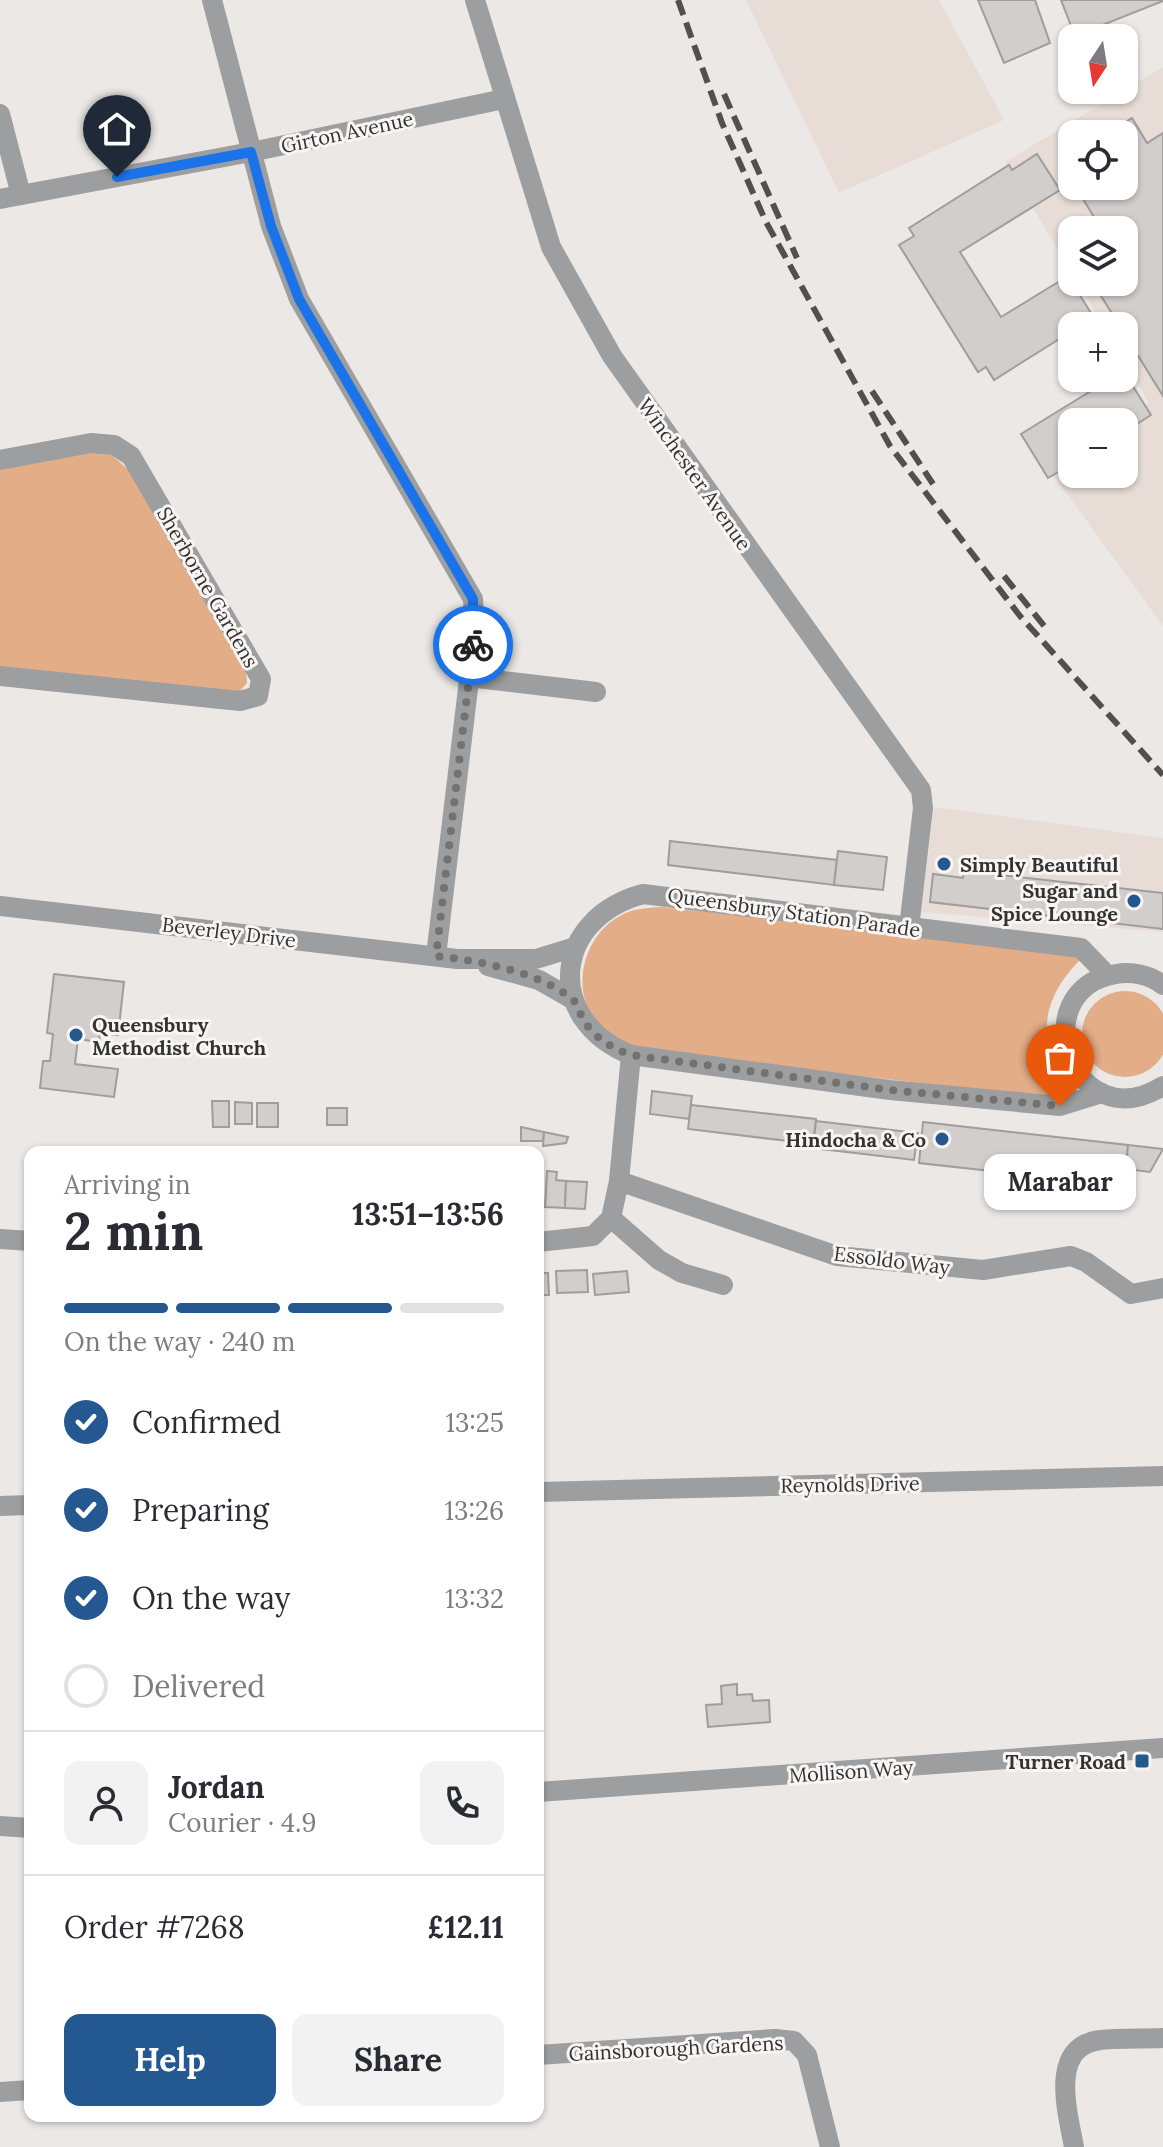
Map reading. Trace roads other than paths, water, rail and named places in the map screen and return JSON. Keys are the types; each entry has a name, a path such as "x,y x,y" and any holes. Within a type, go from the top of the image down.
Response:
{"street":[{"path":"212,0 271,226 299,299 473,599 475,630 436,956"},
{"name":"Winchester Avenue","path":"475,0 551,247 612,356 921,790 923,808 909,928"},
{"name":"Girton Avenue","path":"0,199 251,152 504,99"},
{"path":"0,114 21,195"},
{"name":"Sherborne Gardens","path":"0,460 91,443 114,445 131,456 261,679 258,696 240,701 0,676"},
{"path":"468,677 596,692"},
{"name":"Queensbury Station Parade","path":"575,947 586,927 602,911 621,900 643,894 1081,948 1107,975"},
{"name":"Beverley Drive","path":"0,906 457,959 539,980 574,1000"},
{"path":"575,947 571,971 574,1000 586,1023 598,1037 631,1055 890,1090 1060,1106 1102,1093"},
{"name":"Beverley Drive","path":"457,959 536,959 575,947"},
{"path":"1163,985 1142,975 1125,972 1107,975 1088,986 1073,1002 1064,1043 1071,1064 1084,1082 1102,1093 1119,1098 1136,1098 1163,1086"},
{"path":"544,1241 593,1236 611,1218 619,1181 631,1055"},
{"name":"Essoldo Way","path":"619,1181 837,1256 983,1270 1071,1256 1086,1262 1131,1294 1163,1288"},
{"path":"611,1218 659,1260 682,1273 723,1285"},
{"path":"0,1239 24,1241"},
{"name":"Reynolds Drive","path":"544,1492 1163,1476"},
{"path":"0,1506 24,1505"},
{"name":"Mollison Way","path":"544,1792 1163,1748"},
{"path":"0,1826 24,1828"},
{"path":"1074,2147 1064,2090 1067,2066 1073,2055 1096,2040 1163,2038"},
{"name":"Gainsborough Gardens","path":"544,2055 775,2039 794,2041 807,2055 830,2147"},
{"path":"0,2092 24,2090"}],"railway":[{"path":"678,0 722,123 766,222 890,446 1020,616 1163,775"},
{"path":"724,94 797,258"},
{"path":"872,391 933,484"},
{"path":"1004,576 1049,632"}],"place":[{"name":"Simply Beautiful","path":"944,864"},
{"name":"Sugar and Spice Lounge","path":"1134,901"},
{"name":"Queensbury Methodist Church","path":"76,1035"},
{"name":"Marabar","path":"1060,1106"},
{"name":"Hindocha & Co","path":"942,1139"},
{"name":"Turner Road","path":"1142,1761"}]}
